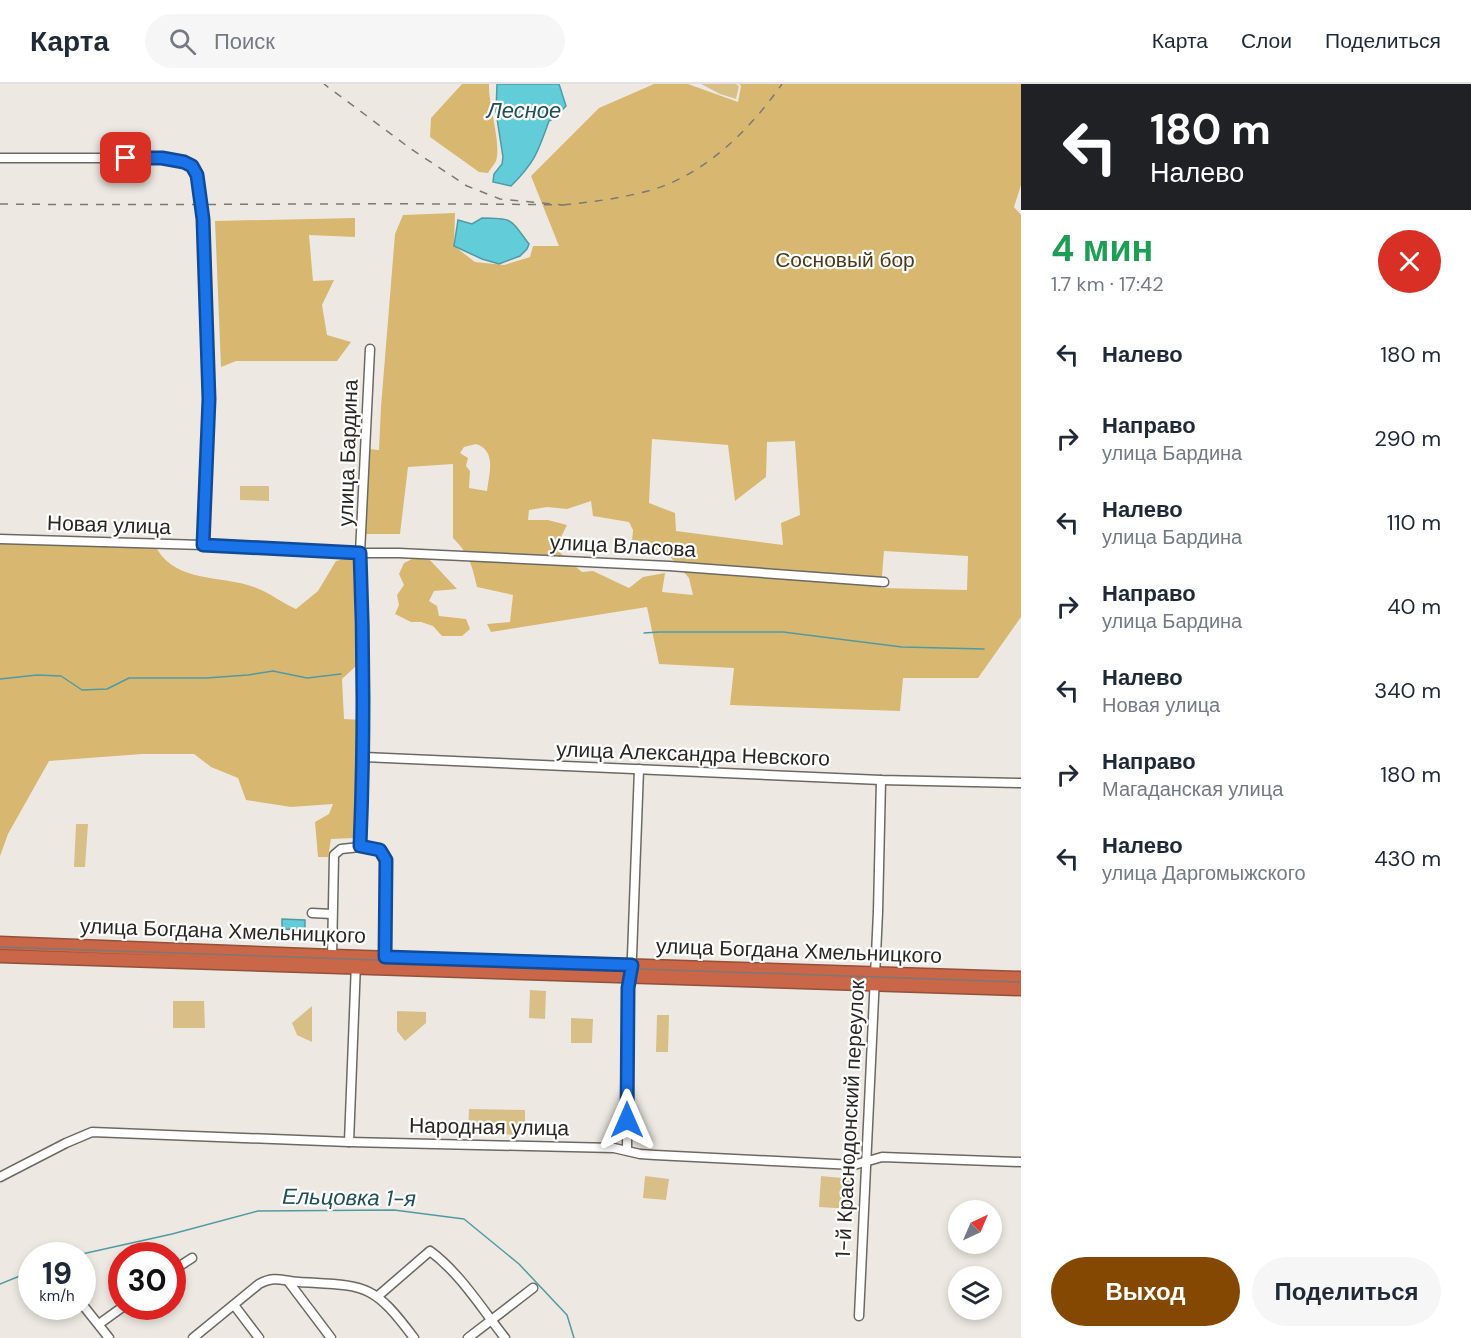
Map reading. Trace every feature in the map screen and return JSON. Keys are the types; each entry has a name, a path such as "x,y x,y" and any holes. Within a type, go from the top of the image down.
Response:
{"highway":[{"name":"улица Богдана Хмельницкого","path":"0,943 332,956 356,962 385,957 631,971"},
{"name":"улица Богдана Хмельницкого","path":"0,956 241,963 356,962 874,979 1021,978"},
{"name":"улица Богдана Хмельницкого","path":"874,979 1021,990"}],"street":[{"path":"0,158 162,158 184,162 192,166 197,175 203,219 209,399 203,545"},
{"name":"улица Бардина","path":"360,846 364,757 360,553 370,349"},
{"name":"Новая улица","path":"0,539 203,545 360,553"},
{"name":"улица Власова","path":"360,553 411,553 669,566 884,582"},
{"name":"улица Александра Невского","path":"364,757 881,780 1021,783"},
{"path":"627,1150 627,1054 639,769"},
{"name":"1-й Краснодонский переулок","path":"859,1316 878,912 881,780"},
{"path":"332,956 334,855 340,849 360,846 380,850 386,860 385,957"},
{"path":"312,913 332,914"},
{"path":"349,1142 356,962"},
{"name":"Народная улица","path":"0,1177 92,1132 349,1142 614,1148 640,1154 854,1165 882,1157 1021,1162"},
{"path":"378,1296 430,1251 453,1271 505,1338"},
{"path":"186,1262 192,1258"},
{"path":"193,1338 259,1284 270,1278 348,1284 366,1288 378,1296 396,1314 414,1338"},
{"path":"288,1281 332,1338"},
{"path":"468,1338 534,1288"},
{"path":"234,1305 259,1338"},
{"path":"99,1324 108,1318"},
{"path":"96,1320 109,1338"}],"shaded area":[{"path":"701,84 736,84 739,86 736,99 720,94"},
{"path":"240,486 269,486 269,501 240,500"},
{"path":"76,824 88,824 85,867 74,867"},
{"path":"530,990 546,991 545,1019 529,1018"},
{"path":"173,1001 204,1001 205,1028 173,1028"},
{"path":"312,1006 312,1042 297,1035 292,1023"},
{"path":"397,1011 426,1012 426,1023 405,1041 397,1031"},
{"path":"657,1015 669,1015 668,1052 656,1052"},
{"path":"571,1018 593,1019 592,1043 571,1043"},
{"path":"469,1109 525,1110 525,1135 468,1133"},
{"path":"645,1176 669,1179 666,1200 643,1198"},
{"path":"821,1176 852,1179 852,1209 819,1207"}],"green space":[{"path":"462,84 489,84 497,154 496,161 488,173 479,172 430,137 431,118"},
{"name":"Сосновый бор","path":"654,84 688,84 738,102 741,86 739,84 1021,84 1021,185 1014,207 1021,215 1021,617 978,678 903,678 900,711 730,705 734,668 659,664 647,607 491,632 487,624 510,622 513,595 477,587 469,560 453,538 453,464 408,467 400,534 366,534 368,449 379,450 395,234 403,215 455,213 454,246 475,262 504,265 530,257 533,246 559,246 531,176 599,108","holes":["652,439 728,445 735,501 766,477 767,442 795,441 800,515 781,523 783,545 676,531 675,513 649,503","476,444 487,452 490,464 487,491 469,488 470,471 466,466 468,458 460,453 464,447","591,501 593,516 629,522 633,530 632,542 644,544 650,555 665,551 689,578 693,595 662,592 665,573 643,577 629,588 593,571 582,572 556,547 567,525 548,520 528,520 529,510 547,507 567,509","884,551 968,556 967,590 881,588"]},
{"path":"355,218 355,237 309,235 313,281 334,280 322,305 327,335 351,342 337,361 236,361 221,367 215,221"},
{"path":"0,539 157,549 176,568 188,573 254,587 296,609 318,591 336,561 353,557 356,666 342,679 344,719 362,720 354,838 331,839 328,857 318,857 315,822 329,814 333,804 291,807 246,800 238,778 211,767 194,754 142,754 49,761 8,834 0,856"},
{"path":"414,558 429,559 457,589 434,591 429,601 437,606 439,616 466,619 470,629 462,636 442,636 433,626 411,622 395,614 399,605 397,595 404,585 399,574 404,563"}],"water":[{"name":"Лесное","path":"497,84 559,84 566,106 549,121 535,156 511,186 493,182 494,174 502,164 503,157 496,112"},
{"path":"482,218 510,222 529,244 527,249 520,256 499,264 454,246 458,220 472,224"},
{"path":"282,919 305,920 305,930 282,929"}],"waterway":[{"path":"644,633 783,632 902,647 984,649"},
{"path":"0,679 37,675 61,676 82,690 107,689 129,678 206,678 273,671 307,678 341,674"},
{"name":"Ельцовка 1-я","path":"96,1251 258,1211 394,1210 464,1219 519,1264 567,1315 574,1338"},
{"name":"Ельцовка 1-я","path":"0,1284 18,1277"}],"tram line":[{"path":"0,947 1021,982"}],"railway":[{"path":"0,204 563,205 500,199 467,186 411,149 324,84"},
{"path":"563,205 644,192 685,176 704,164 739,135 755,119 782,84"}],"route":[{"path":"126,158 162,158 184,162 192,166 197,175 203,219 209,399 203,545 360,553 364,757 360,846 380,850 386,860 385,957 632,965 628,988 627,1120"}]}
